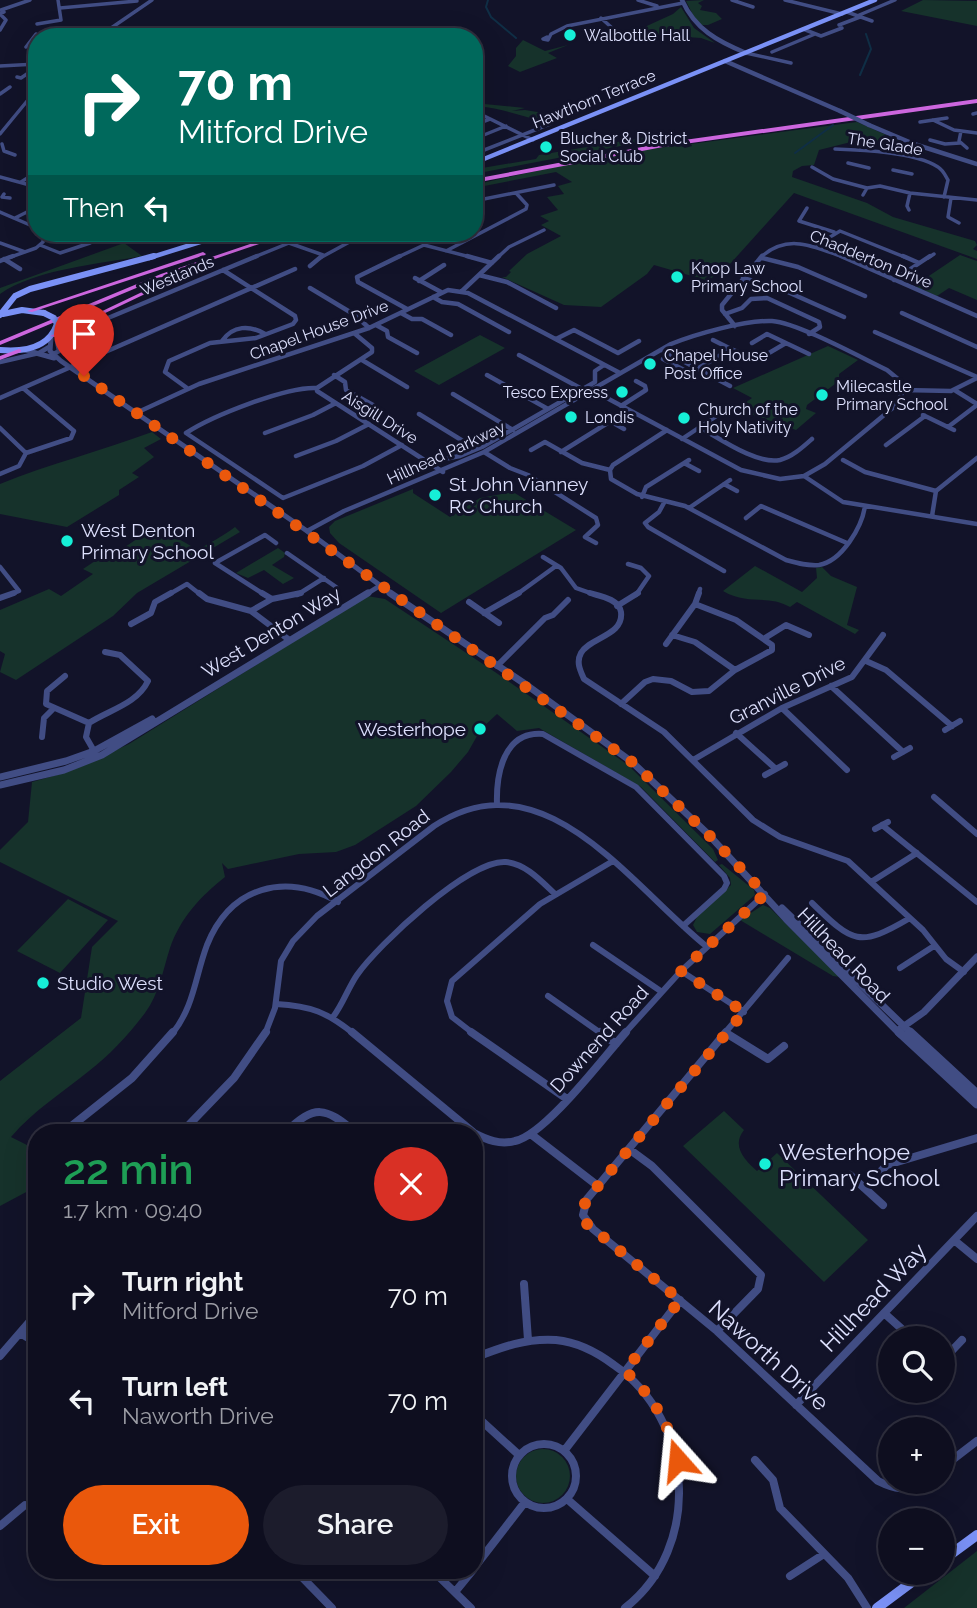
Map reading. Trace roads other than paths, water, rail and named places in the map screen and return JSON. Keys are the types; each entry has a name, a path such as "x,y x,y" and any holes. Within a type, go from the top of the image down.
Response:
{"highway":[{"path":"483,177 663,145 977,99"},
{"path":"26,311 241,242"},
{"path":"0,338 115,289 242,242"},
{"path":"0,343 141,284 263,242"},
{"path":"52,337 173,279 266,242"},
{"path":"0,360 21,350"}],"main road":[{"name":"Hawthorn Terrace","path":"483,159 875,0"},
{"path":"0,315 15,296 30,289 134,264 201,242"},
{"path":"11,302 26,311"},
{"path":"0,315 26,311 44,313 54,318 57,324 52,337 21,350 0,350"},
{"path":"955,1551 977,1535"},
{"path":"877,1608 908,1585"}],"street":[{"path":"0,30 6,20 0,12 30,0"},
{"path":"37,24 61,20 58,0"},
{"path":"111,28 152,0"},
{"path":"638,0 659,7"},
{"path":"733,0 752,8 760,8"},
{"path":"787,0 872,21"},
{"path":"803,29 821,36 895,0"},
{"path":"60,8 84,2 92,5 138,1"},
{"path":"547,37 567,26 683,1 692,21 705,34 747,52 791,63"},
{"path":"601,18 611,27"},
{"path":"841,25 849,26"},
{"path":"772,52 815,34"},
{"path":"8,57 14,64"},
{"path":"725,61 914,145 977,164"},
{"path":"0,66 28,65"},
{"path":"17,77 21,78 28,73"},
{"path":"0,93 10,87"},
{"path":"0,134 28,97"},
{"path":"483,116 533,140"},
{"path":"920,122 947,118"},
{"path":"483,122 490,119"},
{"path":"933,120 961,131 977,133"},
{"path":"483,150 550,124"},
{"path":"483,136 506,127"},
{"path":"960,144 961,131"},
{"path":"930,140 942,145 960,144 967,148"},
{"path":"12,143 1,144 4,151 15,156 23,152"},
{"name":"The Glade","path":"837,148 864,157 911,159 941,169 948,180 944,197"},
{"path":"858,165 864,157"},
{"path":"900,171 911,159"},
{"path":"848,163 869,168"},
{"path":"816,167 833,179 867,188 880,186 910,193 977,200"},
{"path":"893,170 912,174"},
{"path":"0,177 28,185"},
{"path":"21,183 28,178"},
{"path":"483,199 554,185"},
{"path":"863,195 867,188"},
{"path":"483,230 526,209 527,205 516,193"},
{"path":"899,207 908,209 910,193"},
{"path":"2,197 10,198"},
{"path":"951,198 948,217 959,223"},
{"path":"807,208 799,221 846,233 919,263"},
{"path":"0,212 28,224"},
{"path":"15,218 28,212"},
{"path":"544,230 509,247 462,291 620,373"},
{"path":"814,247 834,232"},
{"path":"2,260 25,252 41,242"},
{"path":"310,266 323,255 351,242"},
{"path":"446,251 462,242"},
{"path":"0,243 25,252"},
{"path":"40,245 60,253 90,243"},
{"name":"Westlands","path":"52,356 60,350 57,341 60,338 289,243 323,255"},
{"name":"Chadderton Drive","path":"725,314 722,304 771,248 782,243 814,247 977,316"},
{"path":"407,309 358,282 357,277 420,246 492,263"},
{"path":"894,279 934,254"},
{"path":"762,258 798,267 865,296"},
{"path":"2,260 20,269"},
{"path":"441,292 417,280 444,265"},
{"path":"0,398 295,269"},
{"path":"187,388 165,372 165,367 177,357 210,342 247,339 293,324 296,320 223,270"},
{"path":"480,275 507,282 556,308"},
{"path":"743,278 781,289 844,317"},
{"path":"310,288 355,315 369,328"},
{"name":"Chapel House Drive","path":"137,412 187,388 369,328 441,292 462,291"},
{"path":"433,297 442,302 458,304 509,332"},
{"path":"735,326 725,314 742,308 751,299 767,298 819,322 820,327 809,334"},
{"path":"401,313 412,319 422,319 450,335"},
{"path":"902,313 977,347"},
{"name":"Hillhead Parkway","path":"308,530 344,511 443,472 484,452 620,373 701,332 771,321 809,334 894,374 904,390"},
{"path":"376,325 387,331 388,337 417,353"},
{"path":"222,341 227,333 238,328 265,334"},
{"path":"555,339 574,330 618,353 639,341"},
{"path":"874,332 977,378"},
{"path":"354,333 372,348 370,356 362,360"},
{"path":"752,343 768,334 809,354"},
{"path":"52,337 49,347 52,356"},
{"path":"713,340 759,362 786,343"},
{"path":"0,360 41,353 49,347"},
{"path":"697,369 732,349"},
{"path":"21,350 52,356 93,379 632,762 708,834 929,1060 977,1104"},
{"path":"662,350 730,386"},
{"path":"519,355 582,389"},
{"path":"663,359 686,371"},
{"path":"362,360 407,387"},
{"name":"Aisgill Drive","path":"362,360 317,388 320,394 443,472"},
{"path":"674,365 681,360"},
{"path":"428,462 438,457 454,458 513,430 595,382 595,371 604,365"},
{"path":"334,375 345,382 346,390 373,405"},
{"path":"487,375 548,409"},
{"path":"956,391 977,378"},
{"path":"621,405 646,390 645,386 636,381"},
{"path":"0,474 19,466 26,453 71,438 74,431 23,388"},
{"path":"317,388 293,390 204,421 186,433 283,498 363,466 402,445"},
{"path":"592,390 751,474 777,479 804,476 895,406 904,390 956,391 977,404 948,427"},
{"path":"453,394 513,430"},
{"path":"265,433 313,415 336,403"},
{"path":"682,439 727,409"},
{"path":"419,414 477,449"},
{"path":"893,448 884,444 923,415 954,430"},
{"path":"561,452 612,420 625,429"},
{"path":"296,456 336,441 369,424"},
{"path":"699,427 769,461 785,459 813,439"},
{"path":"0,428 26,453"},
{"path":"667,430 618,461 610,470 614,483 642,497 689,508 755,545 806,565 826,563 847,543 864,519 866,506"},
{"path":"531,450 545,442 582,463 610,470"},
{"path":"484,452 510,468 528,475 596,518 598,525 586,537 596,543"},
{"path":"932,516 936,491 977,458"},
{"path":"843,460 865,472 936,491"},
{"path":"642,497 646,487 686,461 699,471"},
{"path":"804,476 834,498 866,506 977,524"},
{"path":"689,508 730,480"},
{"path":"724,484 737,491"},
{"path":"665,501 659,512 645,523 648,527 724,571"},
{"path":"746,518 761,506 847,543"},
{"path":"276,543 265,535 215,563 272,598 285,600 297,596 324,578"},
{"path":"287,553 336,587"},
{"path":"543,557 565,571 577,589 599,595 617,606 620,620 613,629 584,648 577,659 584,679 664,732 753,820 767,830 848,861 964,972"},
{"path":"617,606 638,593 648,580 647,572 628,564"},
{"path":"484,613 522,592 556,566"},
{"path":"0,567 19,591 0,598"},
{"path":"131,624 151,613 155,602 187,584 207,599 251,611 288,639"},
{"name":"West Denton Way","path":"0,785 64,770 113,749 179,705 382,584"},
{"path":"666,644 695,604 700,589"},
{"path":"251,611 272,598"},
{"path":"497,666 545,618 553,615 568,600"},
{"path":"468,602 499,623"},
{"path":"621,704 645,682 653,679 671,681 685,690 699,693 709,691 735,670 772,650 772,645 765,638 717,610 695,604"},
{"path":"765,638 782,624 788,623 808,635"},
{"path":"672,635 695,642 735,670"},
{"name":"Granville Drive","path":"693,760 782,708 852,677 883,635"},
{"path":"94,751 86,737 89,723 138,696 145,690 148,681 120,655 105,652"},
{"path":"866,661 886,670 952,726"},
{"path":"65,676 47,690 44,698 46,704 89,723"},
{"path":"831,686 877,725 887,739 903,752"},
{"name":"West Denton Way","path":"0,777 94,751 179,705"},
{"path":"782,708 847,770"},
{"path":"42,737 44,718 53,709"},
{"path":"945,730 960,722"},
{"path":"497,805 497,777 517,739 529,733 543,734 625,779 724,876 727,883 683,926"},
{"path":"736,733 776,769"},
{"path":"894,757 910,748"},
{"path":"765,775 785,764"},
{"path":"934,797 977,834"},
{"name":"Langdon Road","path":"189,1124 250,1055 268,1026 276,1004 279,966 283,955 308,926 441,822 462,812 497,805 527,807 553,816 599,847 706,946"},
{"path":"882,825 977,902"},
{"path":"871,882 917,853"},
{"path":"567,1099 459,1024 452,1017 447,1001 452,981 460,972 540,904 614,861"},
{"path":"333,1017 355,977 381,948 439,897 481,866 502,862 521,866 555,894"},
{"path":"74,1124 124,1083 168,1037 187,1011 212,934 244,898 257,890 290,884 310,887 338,902"},
{"name":"Downend Road","path":"532,1135 681,971 765,894"},
{"path":"812,903 841,931 853,938 881,936 910,918"},
{"path":"593,945 662,992"},
{"path":"900,968 934,946"},
{"path":"900,1029 924,1012 977,957"},
{"name":"Naworth Drive","path":"788,958 598,1186 583,1208 586,1223 717,1331 878,1481"},
{"path":"681,971 744,1012"},
{"path":"548,996 616,1044"},
{"path":"276,1004 305,1006 333,1017 463,1124"},
{"path":"900,1029 977,1094"},
{"path":"726,1032 768,1059 784,1046"},
{"path":"294,1124 302,1116 316,1109 332,1112 346,1124"},
{"path":"483,1138 490,1141 516,1143 532,1135 598,1186"},
{"path":"864,1188 887,1165 977,1138"},
{"path":"629,1149 652,1166 761,1275 758,1289 717,1331"},
{"path":"850,1175 883,1205"},
{"name":"Hillhead Way","path":"796,1405 977,1216"},
{"path":"954,1240 977,1259"},
{"path":"524,1284 528,1340"},
{"path":"564,1451 680,1300"},
{"path":"884,1313 898,1326"},
{"path":"0,1356 28,1324"},
{"path":"20,1333 28,1338"},
{"path":"955,1347 962,1339"},
{"path":"483,1354 528,1340 567,1342 588,1348 625,1371 644,1388 665,1422 673,1439 681,1481 681,1503 672,1545 645,1590 625,1608"},
{"path":"483,1422 519,1455"},
{"path":"955,1458 977,1441"},
{"path":"540,1443 553,1444 564,1451 572,1461 575,1474 574,1488 567,1499 551,1508 542,1509 525,1502 517,1492 513,1479 514,1466 519,1455 529,1446 540,1443"},
{"path":"755,1460 773,1480 780,1508 848,1578 867,1608"},
{"path":"567,1499 655,1576"},
{"path":"483,1556 525,1502"},
{"path":"0,1526 25,1505 28,1506"},
{"path":"790,1576 824,1554"},
{"path":"304,1579 332,1608"},
{"path":"441,1579 471,1608"},
{"path":"455,1592 465,1579"}],"waterway":[{"path":"488,0 486,7 491,17 516,38"},
{"path":"860,75 871,49 866,34"},
{"path":"795,153 833,125"}],"place":[{"name":"Walbottle Hall","path":"570,35"},
{"name":"Blucher & District Social Club","path":"546,147"},
{"name":"Knop Law Primary School","path":"677,277"},
{"name":"Chapel House Post Office","path":"650,364"},
{"name":"Tesco Express","path":"622,392"},
{"name":"Milecastle Primary School","path":"822,395"},
{"name":"Londis","path":"571,417"},
{"name":"Church of the Holy Nativity","path":"684,418"},
{"name":"St John Vianney RC Church","path":"435,495"},
{"name":"West Denton Primary School","path":"67,541"},
{"name":"Westerhope","path":"480,729"},
{"name":"Studio West","path":"43,983"},
{"name":"Westerhope Primary School","path":"765,1164"}]}
